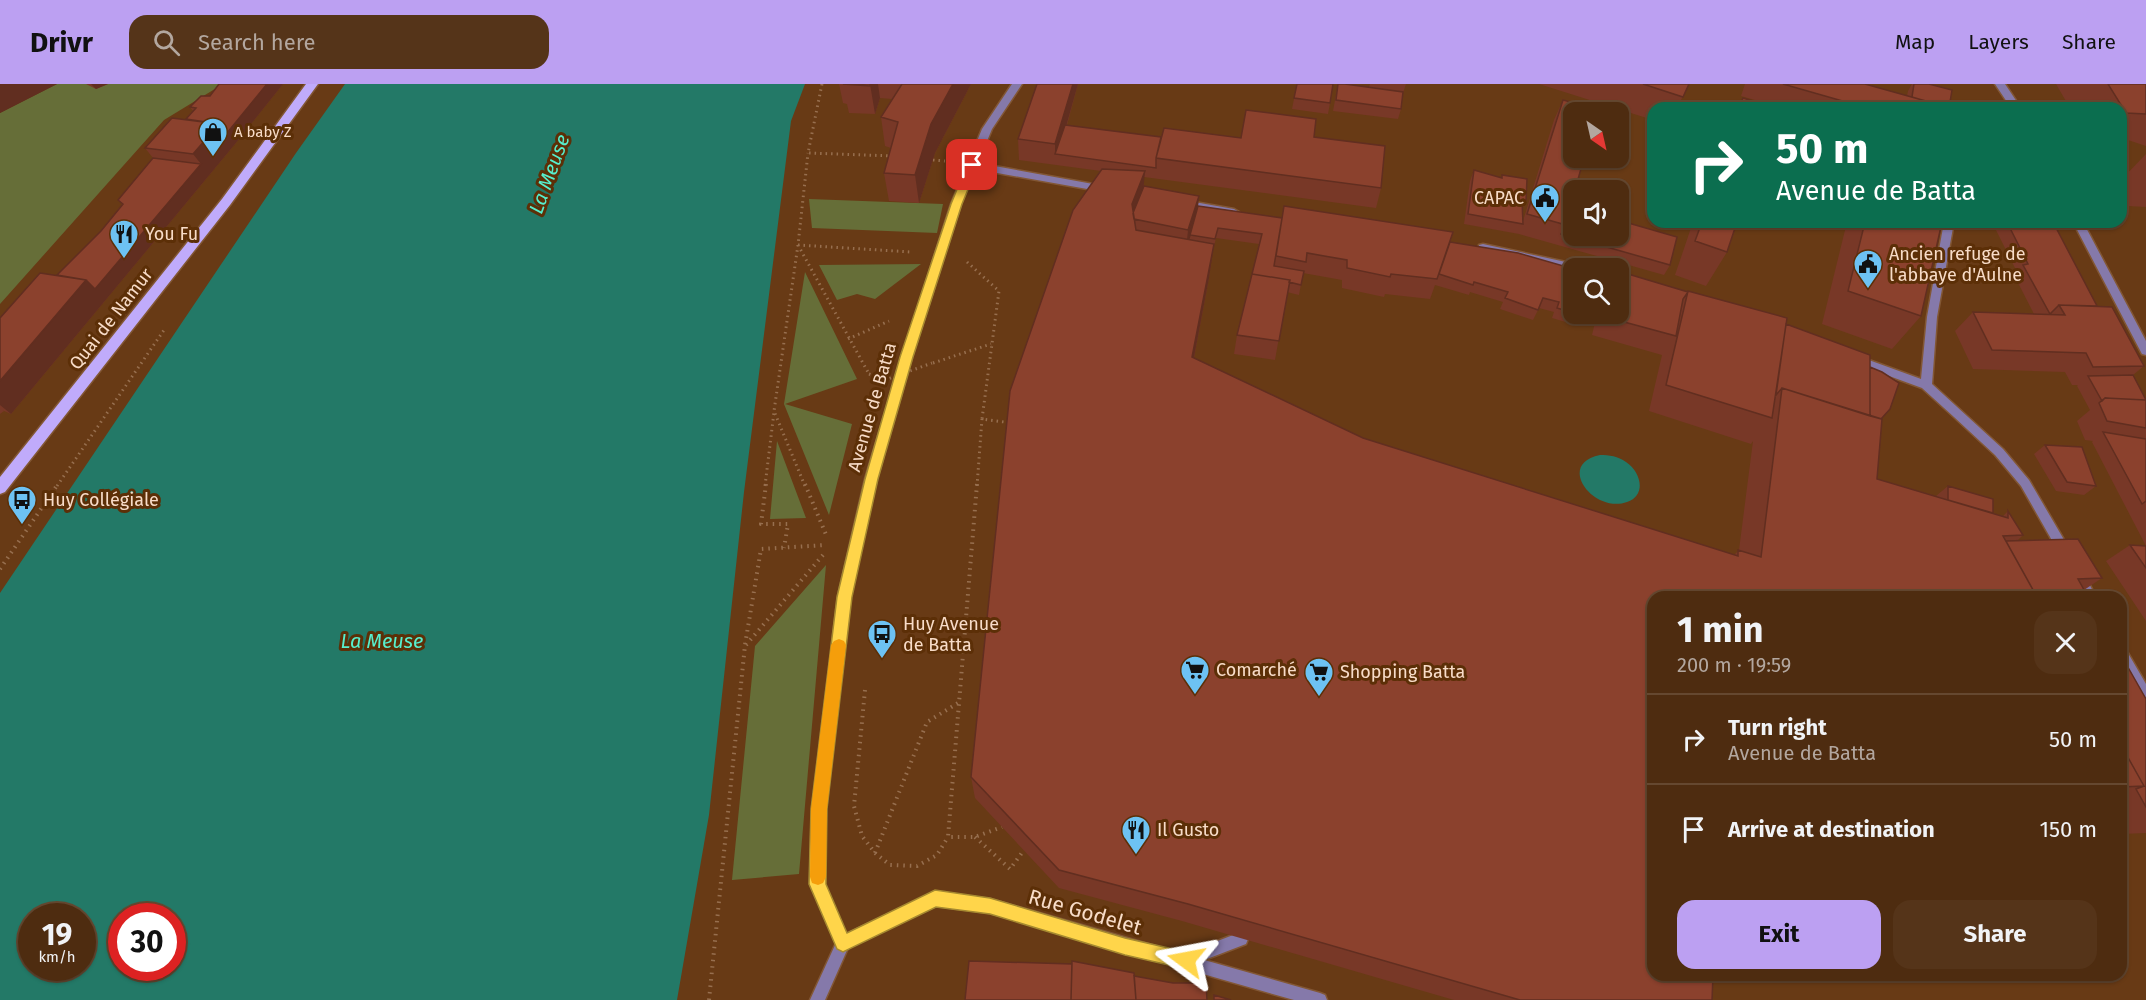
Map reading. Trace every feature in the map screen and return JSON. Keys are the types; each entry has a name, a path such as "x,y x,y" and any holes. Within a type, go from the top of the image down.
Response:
{"main road":[{"name":"Quai de Namur","path":"0,488 226,202 312,84"}],"street":[{"name":"Avenue de Batta","path":"843,943 818,884 819,809 844,597 871,479 906,357 956,204 987,129 1017,84"},
{"path":"1999,85 2012,102"},
{"path":"972,165 1119,191"},
{"path":"2127,176 2146,177"},
{"path":"1175,201 1242,213"},
{"path":"1926,385 1932,317 1948,228"},
{"path":"2081,228 2146,351"},
{"path":"1471,246 1505,251 1563,265"},
{"path":"1843,354 1926,385 1999,452 2025,483 2087,591"},
{"path":"2127,663 2146,696"},
{"name":"Rue Godelet","path":"843,943 935,898 990,906 1320,1000"},
{"path":"1186,960 1241,939"},
{"path":"817,1000 843,943"}],"path":[{"path":"784,548 788,524 761,524 808,153 822,84"},
{"path":"808,153 901,156"},
{"path":"798,245 941,254"},
{"path":"798,245 869,374 885,380 992,344"},
{"path":"865,688 854,806 862,836 875,853 890,865 917,866 937,855 948,837 982,419 999,291 971,267"},
{"path":"848,339 894,320"},
{"path":"774,411 831,545"},
{"path":"982,419 1012,423"},
{"path":"745,645 831,545 834,534"},
{"path":"709,1000 745,645 761,549 831,545"},
{"path":"875,853 927,722 958,703"},
{"path":"948,837 975,837 1002,827"},
{"path":"975,837 1010,869 1024,850"}],"green space":[{"path":"57,84 223,84 164,120 0,304 0,113"},
{"path":"809,199 943,204 937,233 812,228"},
{"path":"921,264 875,299 857,294 837,300 819,265"},
{"path":"805,272 857,379 785,404 852,424 829,515 784,404"},
{"path":"777,441 806,518 770,519"},
{"path":"826,565 799,874 732,880 755,646"}],"water":[{"name":"La Meuse","path":"345,84 805,84 791,121 744,492 709,815 677,1000 0,1000 0,593 296,153"},
{"path":"1600,455 1620,458 1635,471 1640,483 1633,499 1615,504 1603,501 1592,495 1584,486 1580,477 1581,468 1587,460"}],"building":[{"path":"219,84 267,84 227,133 219,124 186,119 196,108 190,107 201,96 210,96"},
{"path":"843,84 870,84 870,86"},
{"path":"902,84 953,84 931,124 915,175 884,173 898,122 881,117"},
{"path":"1037,84 1073,84 1055,144 1018,139"},
{"path":"1297,84 1333,84 1330,103 1294,98"},
{"path":"1338,84 1403,92 1401,109 1336,100"},
{"path":"1643,84 1689,84 1683,97"},
{"path":"1783,84 1865,84 1930,102 1846,102"},
{"path":"1914,84 1929,84 1952,90 1950,102 1929,102 1912,97"},
{"path":"2108,84 2146,84 2146,114 2127,113 2127,102 2119,102"},
{"path":"1743,98 1756,102 1741,102"},
{"path":"1563,100 1571,102 1563,102 1563,168 1581,168 1578,180 1563,180 1563,224 1527,214"},
{"path":"1246,110 1316,119 1314,137 1385,146 1381,188 1156,158 1164,128 1241,138"},
{"path":"172,118 219,124 193,154 145,148"},
{"path":"1065,125 1161,137 1156,168 1055,154"},
{"path":"153,158 201,164 95,289 86,280 57,275 101,231 123,204 118,200"},
{"name":"Shopping Batta","path":"1102,169 1145,171 1132,204 1136,230 1214,244 1192,357 1363,438 1738,556 1738,550 1761,557 1782,388 1882,419 1877,479 2008,518 2008,511 2023,535 2003,536 2034,591 1647,591 1647,981 1713,981 1712,1000 1520,1000 1188,904 1059,870 971,777 1010,391 1073,210"},
{"path":"1474,170 1502,178 1502,175 1527,179 1526,200 1522,200 1523,224 1468,214"},
{"path":"1144,186 1199,196 1188,230 1134,219 1133,213"},
{"path":"1198,206 1282,218 1274,266 1304,271 1301,285 1289,282 1290,280 1252,274 1262,234 1218,228 1215,239 1190,235"},
{"path":"1284,206 1453,232 1437,279 1391,274 1390,277 1347,268 1347,260 1307,253 1306,262 1276,256"},
{"path":"1629,223 1677,237 1670,265 1603,246 1629,246"},
{"path":"1700,228 1735,228 1727,252 1695,241"},
{"path":"1864,228 1941,228 1921,316 1848,291"},
{"path":"2010,228 2056,228 2097,306 2059,305 2050,314 2023,265 2028,264"},
{"path":"1450,242 1518,253 1563,266 1563,310 1557,308 1559,302 1543,298 1538,310 1505,298 1508,292 1474,282 1473,285 1439,274"},
{"path":"40,273 86,280 0,381 0,318"},
{"path":"1252,274 1290,280 1279,341 1237,335"},
{"path":"1629,274 1688,292 1683,299 1676,336 1629,323"},
{"path":"1688,291 1787,318 1772,418 1666,385"},
{"path":"2059,305 2112,307 2144,366 2093,367 2086,353 1992,350 1973,312 2065,315"},
{"path":"1786,324 1870,355 1870,416 1782,388 1776,395"},
{"path":"1870,367 1899,383 1890,409 1881,419 1870,416"},
{"path":"2133,375 2146,400 2105,398 2102,401 2088,376"},
{"path":"2105,398 2146,400 2146,428 2107,421 2099,403"},
{"path":"2103,432 2146,439 2146,501 2142,504"},
{"path":"2045,445 2082,447 2096,486 2067,482"},
{"path":"1948,486 1993,499 1993,513 1948,500"},
{"path":"2078,539 2102,578 2078,579 2085,591 2034,591 2006,541"},
{"path":"2130,545 2146,546 2146,568"},
{"path":"2127,666 2146,699 2146,807 2136,789 2144,786 2127,756"},
{"path":"2127,756 2144,786 2127,787"},
{"path":"969,961 1072,964 1071,1000 965,1000"},
{"path":"1072,961 1134,973 1136,1000 1071,1000"},
{"path":"1134,976 1173,983 1206,983 1207,1000 1136,1000"},
{"path":"1214,995 1231,1000 1214,1000"}],"slow traffic":[{"path":"818,877 819,809 839,645"}],"place":[{"name":"A baby Z","path":"213,158"},
{"name":"CAPAC","path":"1545,224"},
{"name":"You Fu","path":"124,260"},
{"name":"Ancien refuge de l'abbaye d'Aulne","path":"1868,290"},
{"name":"Huy Collégiale","path":"22,526"},
{"name":"Huy Avenue de Batta","path":"882,660"},
{"name":"Comarché","path":"1195,696"},
{"name":"Shopping Batta","path":"1319,698"},
{"name":"Il Gusto","path":"1136,856"}],"route":[{"path":"972,165 956,204 906,357 871,479 844,597 819,809 818,884 843,943 935,898 990,906 1125,946 1186,960"}]}
